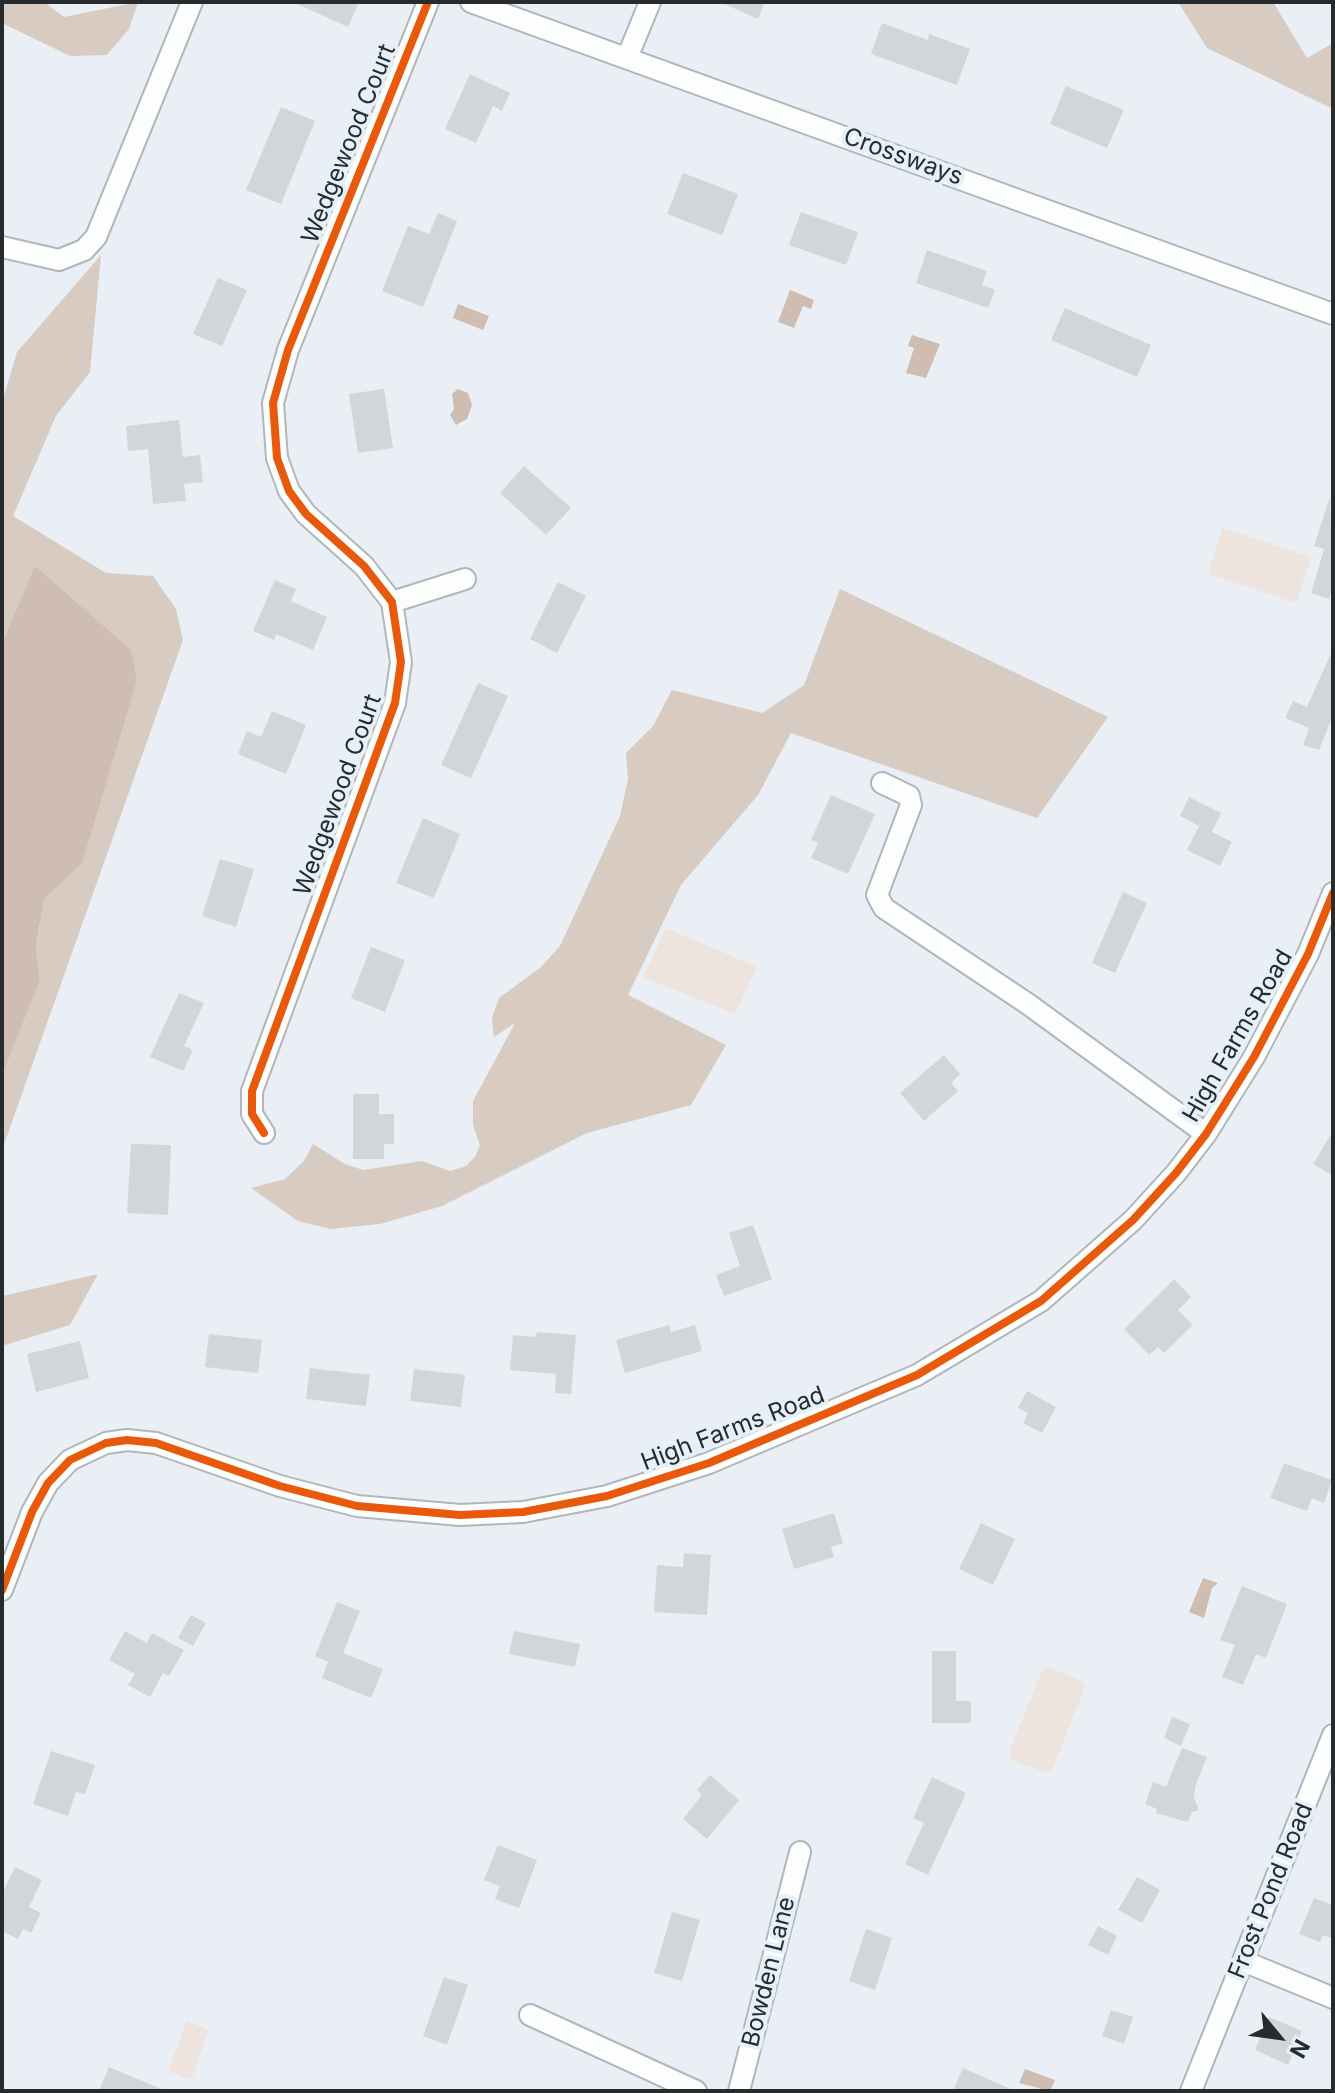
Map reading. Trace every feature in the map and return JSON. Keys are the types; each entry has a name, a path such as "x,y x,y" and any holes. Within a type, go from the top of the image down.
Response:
{"street":[{"path":"2,247 59,260 84,250 96,237 192,2"},
{"name":"Wedgewood Court","path":"264,1133 252,1114 252,1091 395,703 401,662 392,602 364,566 306,514 289,491 277,458 273,403 288,350 428,2"},
{"name":"Crossways","path":"471,2 1333,314"},
{"path":"627,58 650,2"},
{"path":"392,602 465,579"},
{"path":"882,783 909,796 911,805 877,895 884,908 1028,1004 1206,1134"},
{"name":"High Farms Road","path":"2,1590 32,1512 48,1483 70,1460 106,1443 127,1440 156,1443 280,1486 357,1506 460,1515 523,1512 580,1503 709,1463 917,1375 1041,1301 1133,1220 1206,1134 1261,1044 1308,954 1333,893"},
{"name":"Frost Pond Road","path":"1191,2091 1243,1961 1326,1771 1333,1735"},
{"name":"Bowden Lane","path":"739,2091 800,1852"},
{"path":"1243,1961 1333,1998"},
{"path":"530,2015 696,2091"}],"shaded area":[{"path":"2,2 44,2 64,17 138,2 129,29 107,55 70,56 2,23"},
{"path":"1178,2 1273,2 1307,58 1333,43 1333,109 1207,48"},
{"path":"101,255 90,372 56,416 13,516 106,573 153,576 176,609 183,640 2,1150 2,1076 40,981 36,946 44,899 82,862 35,567 2,643 2,403 17,352"},
{"path":"790,290 814,300 811,309 803,306 794,328 778,322"},
{"path":"458,304 489,316 483,330 453,318"},
{"path":"912,335 940,344 926,378 906,373 914,348 908,346"},
{"path":"458,389 468,393 472,405 467,419 456,425 450,415 454,409 452,394"},
{"path":"1223,528 1311,557 1296,603 1208,574"},
{"path":"35,566 131,650 137,680 82,863 44,899 36,946 40,981 2,1076 2,643"},
{"path":"840,589 1108,717 1037,818 791,733 758,795 681,885 628,995 726,1045 691,1105 587,1133 442,1206 380,1224 330,1229 298,1221 251,1188 285,1179 304,1161 313,1144 345,1164 363,1170 422,1161 450,1171 466,1166 475,1157 480,1145 473,1125 473,1101 515,1023 494,1037 492,1018 499,998 541,967 560,946 620,816 628,779 626,753 653,726 672,690 762,713 804,685"},
{"path":"666,928 757,967 735,1014 643,977"},
{"path":"98,1274 70,1325 2,1346 2,1296"},
{"path":"1203,1578 1218,1583 1212,1588 1204,1618 1189,1612"},
{"path":"1047,1667 1082,1681 1085,1687 1052,1770 1045,1772 1011,1760 1009,1752 1042,1671"},
{"path":"187,2021 209,2030 191,2080 168,2071"},
{"path":"1025,2069 1055,2080 1050,2091 1019,2083"}],"building":[{"path":"293,2 359,2 348,27"},
{"path":"720,2 765,2 758,19"},
{"path":"882,23 928,40 929,34 970,49 957,85 871,54"},
{"path":"470,74 510,93 502,111 493,106 476,143 445,129"},
{"path":"1066,86 1124,110 1107,148 1050,124"},
{"path":"281,107 315,121 281,204 246,190"},
{"path":"683,173 738,194 722,235 667,214"},
{"path":"801,212 858,232 846,265 789,245"},
{"path":"438,213 457,221 423,307 382,291 408,226 429,234"},
{"path":"927,250 987,271 982,285 995,290 988,308 916,283"},
{"path":"218,278 247,290 222,346 193,334"},
{"path":"1065,308 1151,345 1137,377 1051,340"},
{"path":"384,389 393,448 358,453 349,394"},
{"path":"179,420 183,457 200,455 203,482 184,484 186,501 153,504 148,449 128,451 126,426"},
{"path":"524,466 571,508 546,535 500,493"},
{"path":"1330,497 1333,586 1329,599 1311,593 1324,549 1314,546"},
{"path":"275,580 296,589 291,601 327,617 313,650 276,634 274,640 253,631"},
{"path":"558,582 586,596 557,653 530,639"},
{"path":"1333,649 1333,715 1319,750 1303,745 1309,728 1285,718 1293,701 1307,707"},
{"path":"478,683 508,696 471,778 441,765"},
{"path":"272,711 306,725 286,774 238,754 247,731 261,737"},
{"path":"831,795 875,814 848,874 811,858 818,843 811,840"},
{"path":"1189,797 1221,813 1212,832 1232,842 1220,866 1187,850 1199,826 1180,816"},
{"path":"423,818 460,834 434,898 396,883"},
{"path":"220,859 254,869 236,927 202,916"},
{"path":"1123,892 1147,903 1115,973 1092,963"},
{"path":"371,947 405,960 385,1012 351,998"},
{"path":"179,993 204,1003 184,1046 193,1050 183,1071 150,1057"},
{"path":"944,1055 960,1074 951,1083 958,1091 924,1121 900,1093"},
{"path":"353,1094 379,1094 379,1114 394,1114 394,1144 384,1144 384,1159 353,1159"},
{"path":"1333,1131 1333,1176 1313,1164"},
{"path":"131,1144 171,1145 168,1215 127,1213"},
{"path":"753,1225 772,1279 724,1296 716,1275 740,1266 729,1233"},
{"path":"1174,1279 1191,1297 1178,1310 1193,1325 1164,1353 1158,1347 1149,1355 1124,1329"},
{"path":"669,1325 671,1332 695,1325 702,1351 625,1373 616,1340"},
{"path":"537,1332 576,1335 571,1394 555,1393 556,1374 510,1370 513,1335 536,1337"},
{"path":"209,1334 262,1340 258,1373 205,1367"},
{"path":"80,1341 89,1378 36,1392 27,1354"},
{"path":"310,1368 370,1375 366,1406 306,1399"},
{"path":"414,1369 465,1375 461,1407 410,1401"},
{"path":"1027,1391 1056,1407 1042,1433 1023,1423 1028,1413 1018,1408"},
{"path":"1284,1463 1332,1480 1324,1503 1312,1498 1307,1511 1270,1498"},
{"path":"834,1513 843,1543 831,1547 834,1557 794,1569 782,1529"},
{"path":"981,1523 1015,1539 993,1585 959,1569"},
{"path":"684,1553 711,1555 707,1615 654,1612 657,1565 683,1567"},
{"path":"1242,1586 1287,1604 1266,1658 1256,1654 1243,1685 1222,1677 1235,1645 1220,1640"},
{"path":"337,1602 360,1611 343,1653 383,1669 371,1698 322,1678 328,1662 315,1656"},
{"path":"191,1615 206,1623 193,1646 178,1638"},
{"path":"125,1631 147,1643 152,1633 184,1650 169,1676 163,1673 150,1697 128,1685 135,1674 109,1660"},
{"path":"514,1631 580,1644 575,1667 509,1654"},
{"path":"932,1651 956,1651 956,1701 971,1701 971,1723 932,1723"},
{"path":"1172,1717 1190,1724 1181,1746 1164,1738"},
{"path":"1182,1748 1207,1757 1195,1787 1194,1798 1199,1810 1192,1812 1188,1822 1156,1813 1157,1809 1145,1804 1153,1782 1166,1787"},
{"path":"51,1751 95,1765 85,1794 76,1792 68,1816 33,1804"},
{"path":"710,1775 739,1800 707,1839 683,1819 702,1795 697,1790"},
{"path":"932,1777 966,1793 928,1875 905,1864 924,1823 913,1818"},
{"path":"498,1845 537,1860 519,1908 495,1899 500,1886 484,1880"},
{"path":"15,1867 42,1880 29,1907 41,1913 31,1933 23,1929 18,1939 2,1931 2,1894"},
{"path":"1137,1877 1160,1890 1142,1923 1118,1910"},
{"path":"1314,1898 1333,1905 1333,1939 1323,1935 1320,1942 1299,1934"},
{"path":"672,1912 700,1920 682,1981 654,1973"},
{"path":"1098,1926 1117,1936 1108,1955 1088,1945"},
{"path":"866,1929 892,1938 875,1990 849,1981"},
{"path":"444,1977 468,1985 447,2045 423,2036"},
{"path":"1111,2010 1133,2017 1124,2044 1102,2036"},
{"path":"1269,2017 1302,2031 1288,2065 1255,2050"},
{"path":"109,2067 166,2091 99,2091"},
{"path":"963,2068 1015,2091 953,2091"}],"cycle path":[{"path":"264,1133 252,1114 252,1091 395,703 401,662 392,602 364,566 306,514 289,491 277,458 273,403 288,350 428,2"},
{"path":"2,1590 32,1512 48,1483 70,1460 106,1443 127,1440 156,1443 280,1486 357,1506 460,1515 523,1512 607,1496 709,1463 917,1375 1041,1301 1133,1220 1176,1173 1206,1134 1254,1057 1308,954 1333,893"}]}
